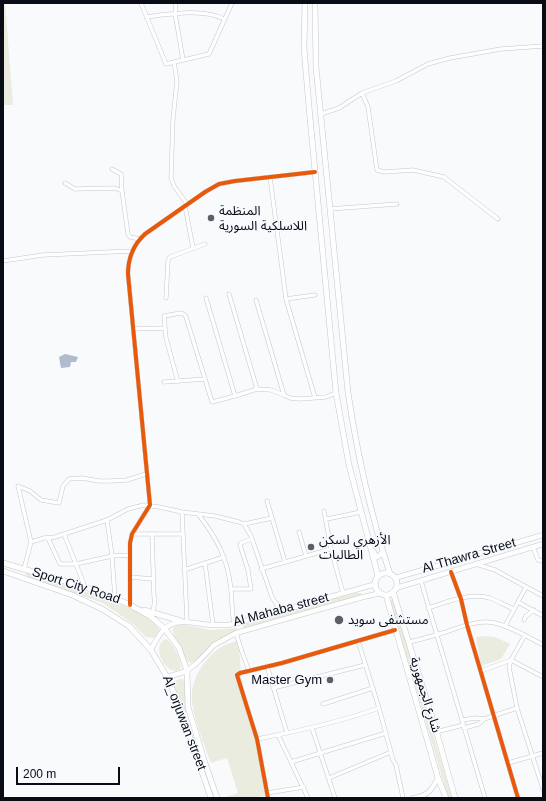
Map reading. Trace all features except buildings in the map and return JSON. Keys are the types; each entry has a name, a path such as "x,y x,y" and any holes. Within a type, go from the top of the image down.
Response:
{"main road":[{"path":"304,3 304,48 336,393 348,465 377,572 377,590 383,594 395,590 397,581 390,574 375,526 352,424 316,67 315,3"},
{"path":"306,67 316,67"},
{"path":"342,426 352,424"},
{"name":"Al Thawra Street","path":"395,578 543,535"},
{"path":"537,536 538,541 542,544"},
{"path":"369,541 376,556 379,556 383,552"},
{"path":"524,541 527,549"},
{"name":"Al Thawra Street","path":"395,590 542,544"},
{"name":"Sport City Road","path":"3,562 85,587 115,598 150,616 165,629"},
{"name":"Sport City Road","path":"3,571 66,593 102,609 129,626 151,650"},
{"path":"377,578 383,574 390,574"},
{"name":"Al Mahaba street","path":"184,621 213,625 240,623 280,610 376,584"},
{"path":"361,588 363,591 363,597"},
{"name":"شارع الجمهورية","path":"395,590 455,798"},
{"name":"Al Mahaba street","path":"167,677 187,671 214,645 236,633 363,597 383,594"},
{"name":"شارع الجمهورية","path":"383,594 438,778 446,798"},
{"path":"137,609 184,621"},
{"path":"151,650 165,629 174,622 184,621"},
{"path":"240,623 243,631"},
{"name":"Al_orjuwan street","path":"165,629 179,648 187,671 188,707 217,798"},
{"name":"Al_orjuwan street","path":"151,650 167,677 177,700 212,798"},
{"path":"428,798 438,778"},
{"path":"415,798 426,795 431,790"}],"street":[{"path":"141,3 166,64 209,54 232,3"},
{"path":"176,3 175,13 183,60"},
{"path":"146,17 175,13 198,13 218,15 224,19"},
{"path":"321,114 339,108 362,93 396,81 428,64 450,58 501,49 543,46"},
{"path":"174,62 177,81 173,119 171,178 174,186 186,205 193,248"},
{"path":"362,93 368,107 377,170 384,172 414,170 444,177 498,219"},
{"path":"112,169 120,174 128,234 130,237 140,239"},
{"path":"130,605 129,555 132,534 150,505 128,274 132,250 140,239 150,230 209,189 219,184 230,181 315,172"},
{"path":"270,177 286,299 315,398"},
{"path":"65,183 76,189 115,188 122,191"},
{"path":"330,209 397,204"},
{"path":"166,298 168,260 172,255 205,244"},
{"path":"3,261 43,255 132,250"},
{"path":"229,294 257,389"},
{"path":"286,299 315,295"},
{"path":"206,298 235,396"},
{"path":"256,300 284,395"},
{"path":"178,382 166,338 164,316 181,313 185,315 212,402 257,389 271,390 290,398 300,399 326,397 336,393"},
{"path":"133,329 164,328"},
{"path":"164,382 205,379"},
{"path":"24,569 31,542 18,486 30,491 41,500 59,503 63,486 69,479 82,478 98,481 127,480 146,474"},
{"path":"267,501 285,562"},
{"path":"31,542 55,537 107,520 128,509 138,506 150,505 182,512 215,516 239,522 244,524 248,529 272,597 280,610"},
{"path":"182,512 184,621"},
{"path":"324,512 327,519 331,549 343,593"},
{"path":"327,519 361,512"},
{"path":"198,514 215,537 224,557 231,589 234,624"},
{"path":"244,524 272,518"},
{"path":"107,520 112,556 115,598"},
{"path":"299,532 306,556"},
{"path":"64,534 85,587"},
{"path":"132,534 182,534"},
{"path":"152,535 155,598 153,613"},
{"path":"48,538 60,564 76,564 112,556 129,555"},
{"path":"231,589 250,589 248,570 240,544 252,539"},
{"path":"533,547 538,560 543,561"},
{"path":"261,569 331,549"},
{"path":"184,570 224,557"},
{"path":"204,563 213,625"},
{"path":"476,564 495,570 543,596"},
{"path":"452,572 518,798"},
{"path":"130,578 153,579"},
{"path":"421,581 485,798"},
{"path":"505,626 526,587"},
{"path":"428,608 478,596 491,598 514,609"},
{"path":"518,602 543,616"},
{"path":"524,620 526,616 534,610"},
{"path":"409,642 467,625 483,622 496,623 505,626 543,645"},
{"path":"268,798 257,739 237,675 395,630"},
{"path":"236,633 250,671"},
{"path":"525,635 511,660 509,667 517,708 543,789"},
{"path":"358,641 379,708 393,760 396,765 403,798"},
{"path":"480,671 511,660 543,677"},
{"path":"273,688 365,665"},
{"path":"267,666 287,733"},
{"path":"323,704 373,688"},
{"path":"257,739 312,728 358,716 379,708"},
{"path":"463,724 479,724 484,719 517,708"},
{"path":"436,732 463,724 476,718 484,719"},
{"path":"312,728 335,798"},
{"path":"291,762 386,733"},
{"path":"278,735 308,798"},
{"path":"329,778 391,752"},
{"path":"508,763 543,753"},
{"path":"267,793 304,787"}],"shaded area":[{"path":"3,3 5,3 13,105 3,105"},
{"path":"25,573 78,589 123,606 141,614 155,623 160,632 154,638 146,637 133,624 103,603 27,577"},
{"path":"355,593 360,593 362,595 244,629 242,624"},
{"path":"393,599 452,798 448,798 390,600"},
{"path":"180,624 211,630 237,628 238,632 215,643 196,661 190,663 185,658 179,644 174,638 173,628"},
{"path":"476,637 495,637 510,644 501,659 481,666"},
{"path":"166,639 176,652 180,661 181,669 176,671 170,669 162,660 159,648 161,642"},
{"path":"238,640 242,680 266,796 250,798 223,798 238,793 227,758 211,763 195,715 192,692 193,685 200,669 210,656 223,646"},
{"path":"181,679 184,680 185,683 186,712 183,712 173,684 174,681"}],"water":[{"path":"65,354 78,357 76,362 71,362 70,367 61,368 59,357"}],"cycle path":[{"path":"130,605 130,543 132,534 150,505 128,274 129,263 134,247 145,234 205,192 219,184 315,172"},
{"path":"451,572 461,599 467,625 518,798"},
{"path":"268,798 257,739 237,675 395,630"}],"place":[{"name":"المنظمة اللاسلكية السورية","path":"211,218"},
{"name":"الأزهري لسكن الطالبات","path":"311,547"},
{"name":"مستشفى سويد","path":"339,620"},
{"name":"Master Gym","path":"330,680"}]}
